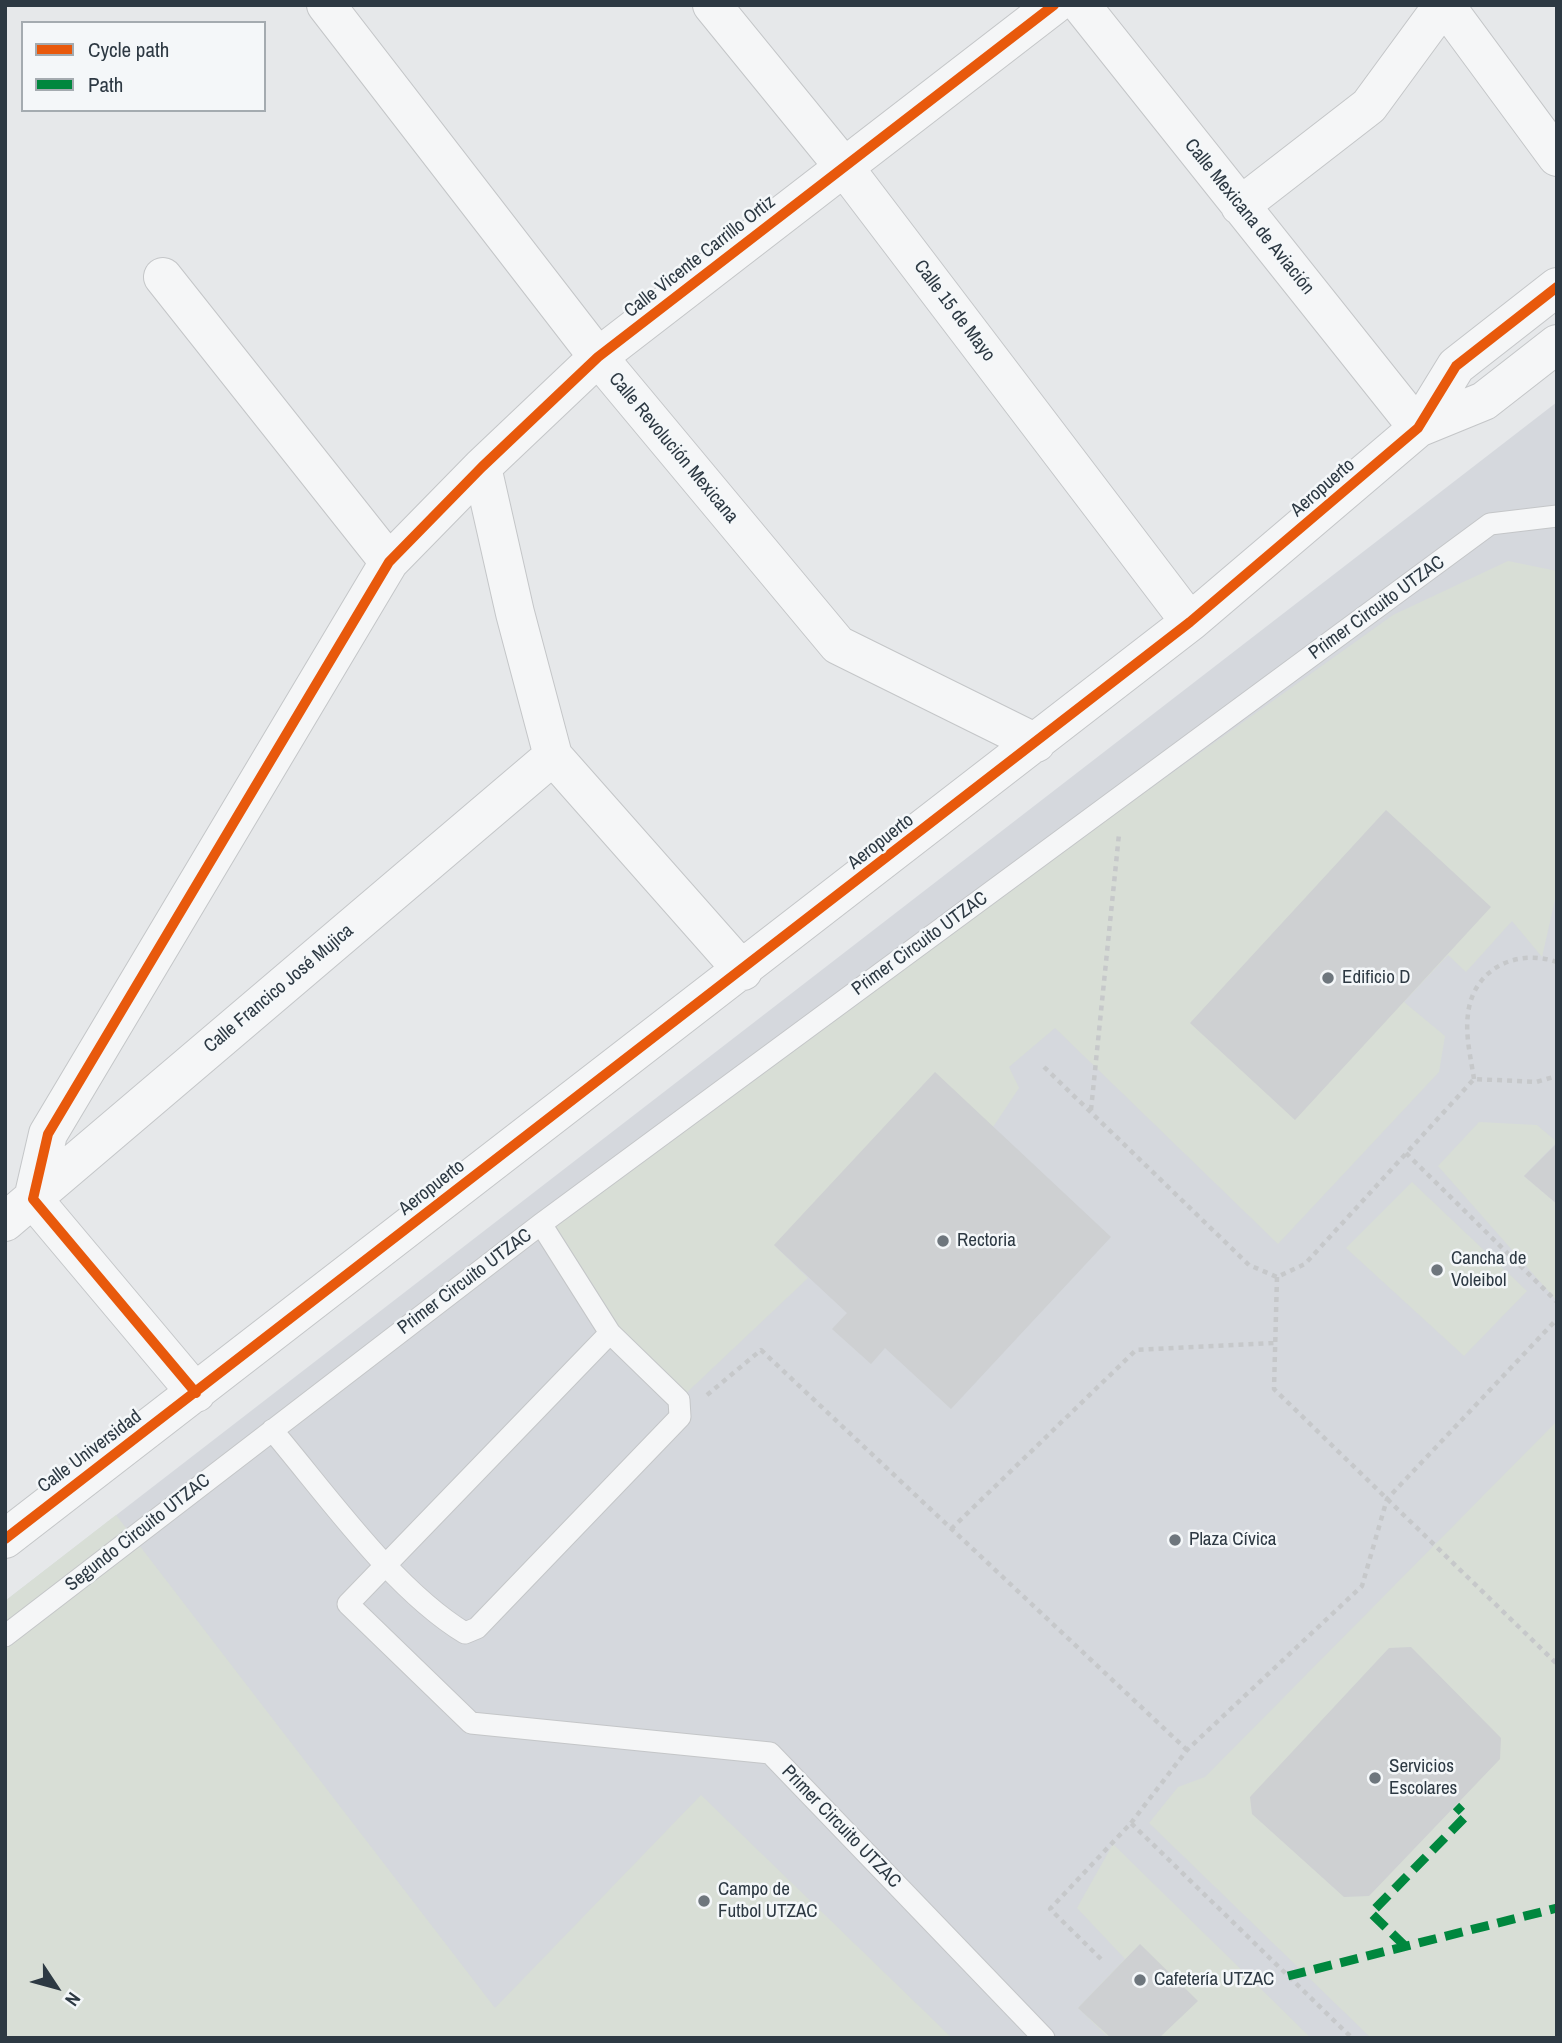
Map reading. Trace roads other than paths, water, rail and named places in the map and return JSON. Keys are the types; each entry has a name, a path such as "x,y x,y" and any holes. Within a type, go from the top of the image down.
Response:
{"street":[{"name":"Calle Revolución Mexicana","path":"326,5 598,357 838,645 1037,743"},
{"name":"Calle 15 de Mayo","path":"712,5 845,167 1190,622"},
{"name":"Calle Vicente Carrillo Ortiz","path":"19,1210 48,1134 389,562 482,467 598,357 1054,5"},
{"name":"Calle Mexicana de Aviación","path":"1081,5 1418,428"},
{"path":"1240,206 1369,106 1444,5 1557,158"},
{"path":"163,277 389,562"},
{"name":"Aeropuerto","path":"196,1393 1190,622 1418,428 1456,366 1557,287"},
{"name":"Aeropuerto","path":"1418,428 1484,401 1557,344"},
{"path":"482,467 515,613 553,756 743,971"},
{"name":"Calle Francico José Mujica","path":"19,1210 553,756"},
{"path":"19,1210 196,1393"},
{"name":"Calle Universidad","path":"5,1539 196,1393"}],"lane":[{"name":"Primer Circuito UTZAC","path":"272,1430 541,1224 1490,524 1557,516"},
{"path":"272,1430 386,1564 448,1622 465,1633 477,1628 680,1418 679,1400 610,1333 541,1224"},
{"path":"386,1564 610,1333"},
{"name":"Segundo Circuito UTZAC","path":"5,1636 272,1430"},
{"name":"Primer Circuito UTZAC","path":"386,1564 348,1604 471,1723 770,1753 1044,2038"}],"place":[{"name":"Edificio D","path":"1328,978"},
{"name":"Rectoria","path":"943,1241"},
{"name":"Cancha de Voleibol","path":"1437,1270"},
{"name":"Plaza Cívica","path":"1175,1540"},
{"name":"Servicios Escolares","path":"1375,1778"},
{"name":"Campo de Futbol UTZAC","path":"704,1901"},
{"name":"Cafetería UTZAC","path":"1140,1980"}]}
